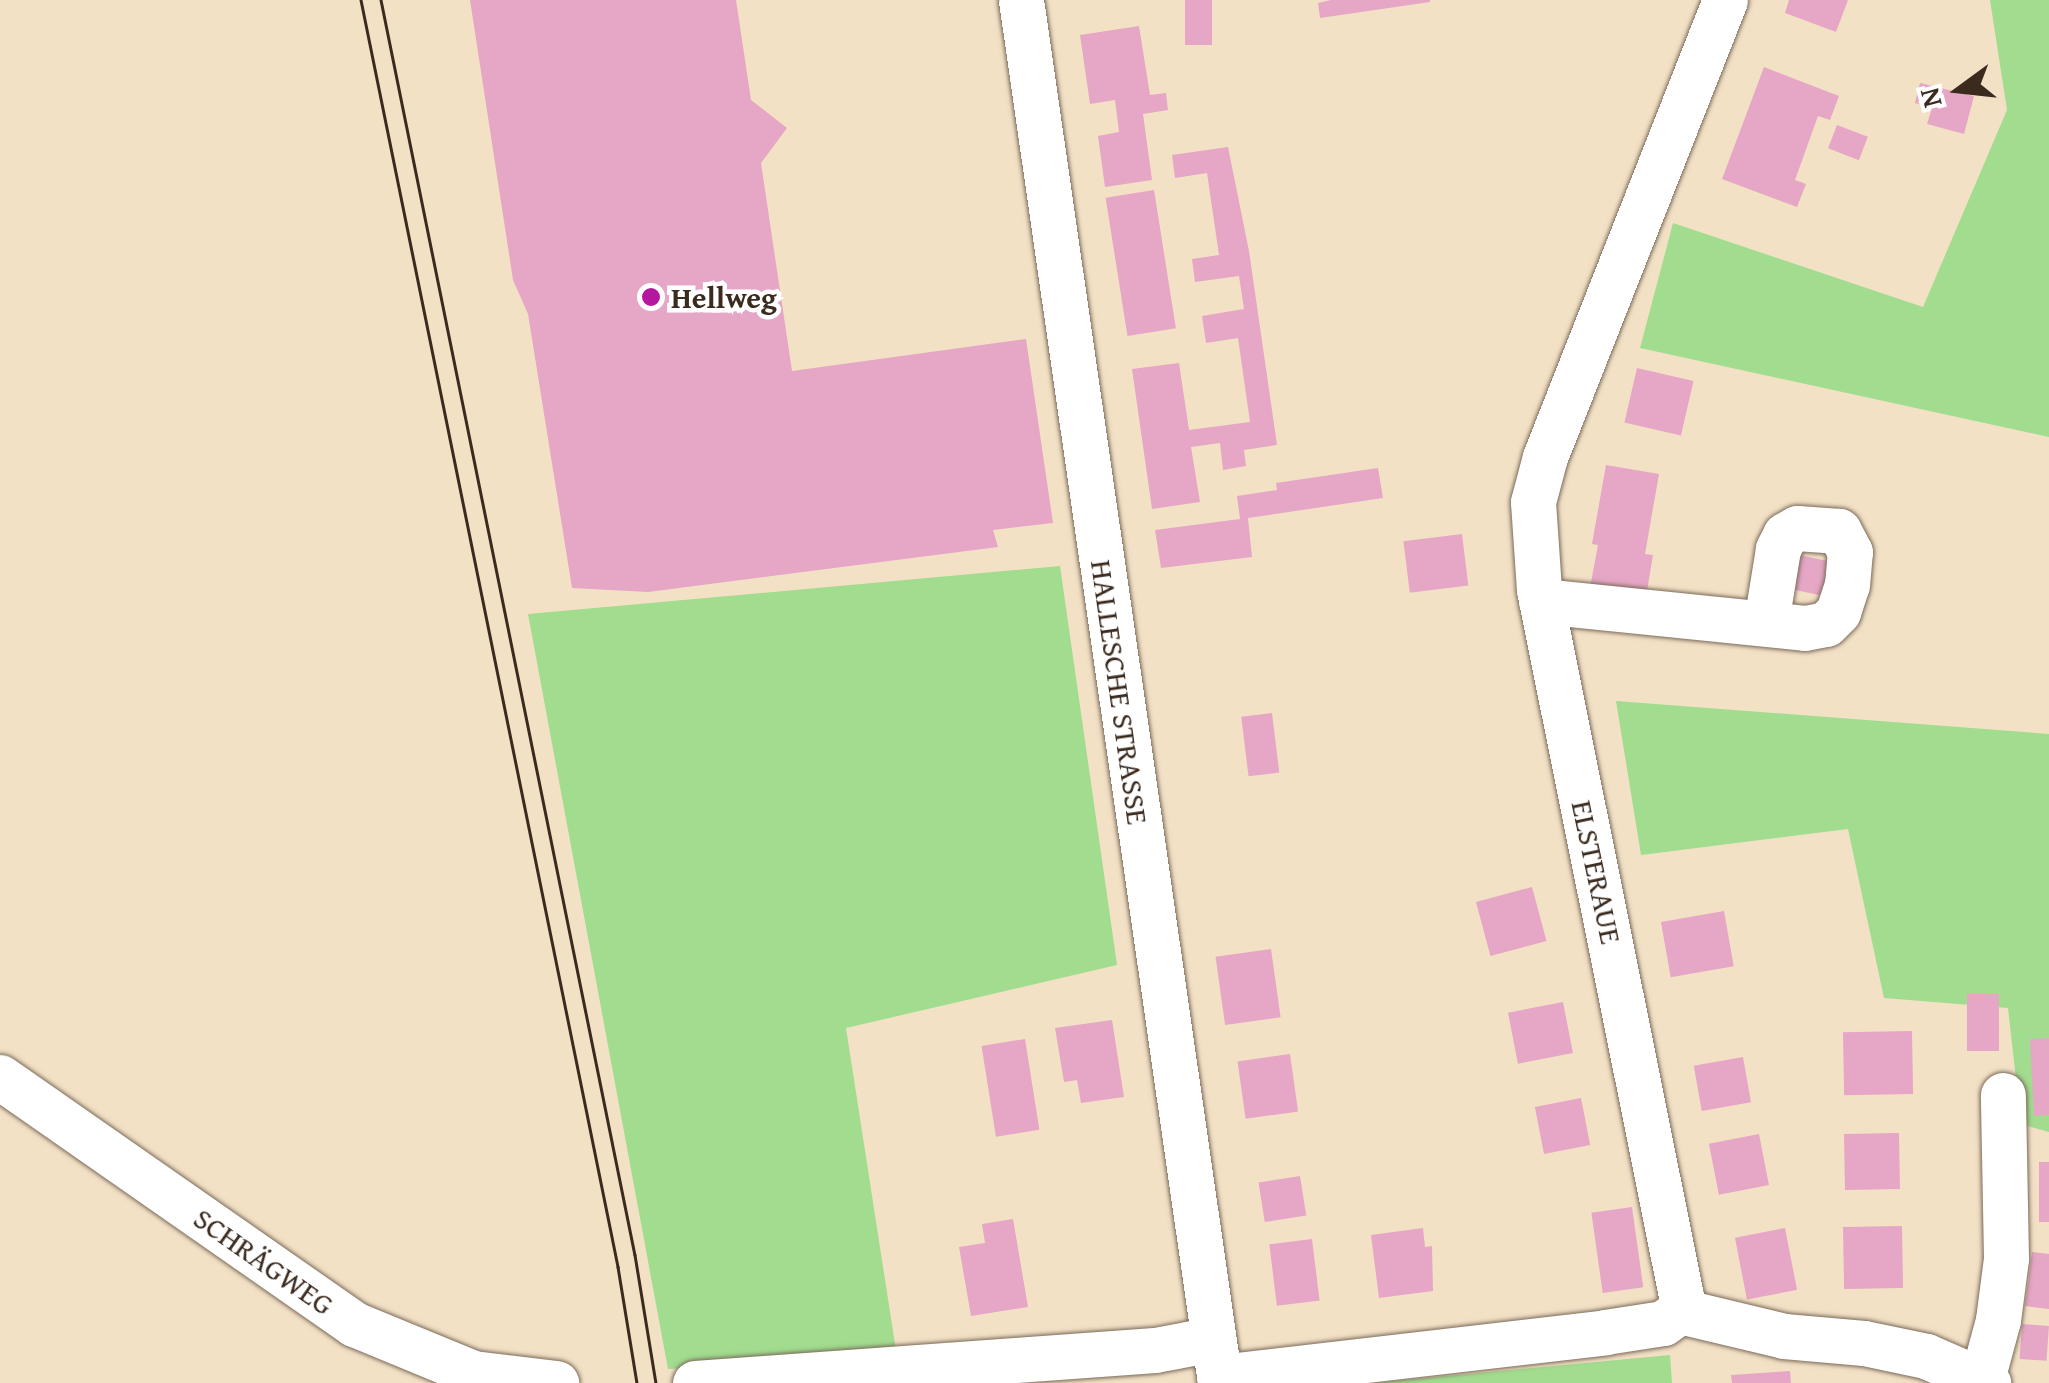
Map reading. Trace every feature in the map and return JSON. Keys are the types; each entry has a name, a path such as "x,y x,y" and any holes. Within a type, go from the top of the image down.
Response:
{"street":[{"name":"HALLESCHE STRASSE","path":"1021,0 1217,1366"},
{"name":"ELSTERAUE","path":"1680,1311 1674,1258 1541,601 1532,541 1533,502 1545,458 1725,0"},
{"path":"1541,601 1766,622"},
{"name":"SCHRÄGWEG","path":"0,1077 354,1324 472,1372 556,1383"},
{"path":"694,1383 1155,1350 1217,1366 1605,1332 1662,1323 1680,1311 1784,1336 1864,1343 1926,1356 1984,1382 2006,1258 2003,1094"}],"green space":[{"path":"1990,0 2049,0 2049,437 1640,348 1673,223 1923,307 2007,110"},
{"path":"1060,566 1117,965 846,1028 897,1357 668,1369 528,614"},
{"path":"1616,701 2049,734 2049,1132 2021,1124 2008,1008 1884,998 1848,829 1641,855"},
{"path":"1670,1355 1672,1383 1373,1383"}],"building":[{"name":"Hellweg","path":"470,0 736,0 751,100 787,128 761,163 792,371 1026,339 1053,523 993,530 998,547 648,592 572,588 528,314 513,280"},
{"path":"1185,0 1212,0 1212,45 1185,45"},
{"path":"1789,0 1848,0 1836,32 1785,13"},
{"path":"1430,2 1320,18 1318,3"},
{"path":"1139,26 1150,95 1166,93 1168,110 1143,114 1152,180 1105,187 1098,136 1119,132 1115,100 1090,104 1080,35"},
{"path":"1764,67 1839,96 1830,120 1818,116 1795,180 1806,184 1797,207 1722,179"},
{"path":"1920,83 1974,96 1964,134 1927,124 1932,108 1915,103"},
{"path":"1837,125 1868,137 1859,160 1828,148"},
{"path":"1228,147 1249,251 1277,445 1244,450 1246,466 1223,470 1220,443 1191,447 1200,502 1152,509 1132,369 1179,363 1189,430 1250,422 1238,338 1206,343 1202,316 1244,309 1239,276 1195,282 1192,259 1219,255 1207,173 1175,178 1172,155"},
{"path":"1154,190 1176,328 1128,336 1106,198"},
{"path":"1637,368 1694,381 1681,436 1624,423"},
{"path":"1606,465 1659,474 1645,554 1653,555 1645,603 1589,593 1598,545 1592,544"},
{"path":"1378,468 1383,498 1248,518 1252,557 1161,568 1155,530 1240,519 1237,496 1277,490 1276,483"},
{"path":"1462,534 1468,586 1410,593 1403,541"},
{"path":"1785,552 1837,563 1830,597 1778,586"},
{"path":"1272,713 1279,773 1249,776 1241,717"},
{"path":"1532,887 1546,941 1490,956 1476,902"},
{"path":"1724,911 1734,966 1671,977 1661,922"},
{"path":"1271,949 1281,1017 1225,1025 1216,957"},
{"path":"1967,994 1999,994 1999,1051 1967,1051"},
{"path":"1563,1002 1573,1053 1518,1064 1508,1013"},
{"path":"1112,1020 1124,1097 1081,1103 1077,1080 1064,1082 1055,1028"},
{"path":"1912,1031 1913,1094 1844,1095 1843,1032"},
{"path":"2049,1038 2049,1115 2034,1116 2030,1039"},
{"path":"1025,1039 1039,1130 996,1137 982,1046"},
{"path":"1290,1054 1298,1111 1246,1119 1238,1061"},
{"path":"1743,1057 1751,1102 1702,1111 1694,1066"},
{"path":"1581,1098 1590,1145 1544,1154 1535,1107"},
{"path":"1899,1133 1900,1189 1845,1190 1844,1134"},
{"path":"1759,1134 1769,1185 1719,1195 1709,1144"},
{"path":"2039,1162 2049,1162 2049,1222 2039,1222"},
{"path":"1300,1176 1306,1216 1265,1222 1259,1183"},
{"path":"1632,1207 1643,1287 1603,1293 1591,1213"},
{"path":"1013,1219 1028,1307 971,1316 959,1247 985,1243 982,1224"},
{"path":"1902,1226 1903,1288 1844,1289 1843,1227"},
{"path":"1423,1228 1425,1247 1432,1246 1433,1291 1379,1298 1371,1235"},
{"path":"1785,1228 1797,1290 1747,1300 1735,1238"},
{"path":"1312,1239 1320,1301 1277,1306 1269,1244"},
{"path":"2032,1252 2049,1254 2049,1309 2025,1306"},
{"path":"2022,1324 2049,1326 2046,1361 2020,1359"},
{"path":"1790,1371 1791,1383 1732,1383 1731,1375"}],"tram line":[{"path":"361,0 618,1267 637,1383"},
{"path":"381,0 635,1255 656,1383"}],"place":[{"name":"Hellweg","path":"651,297"}]}
